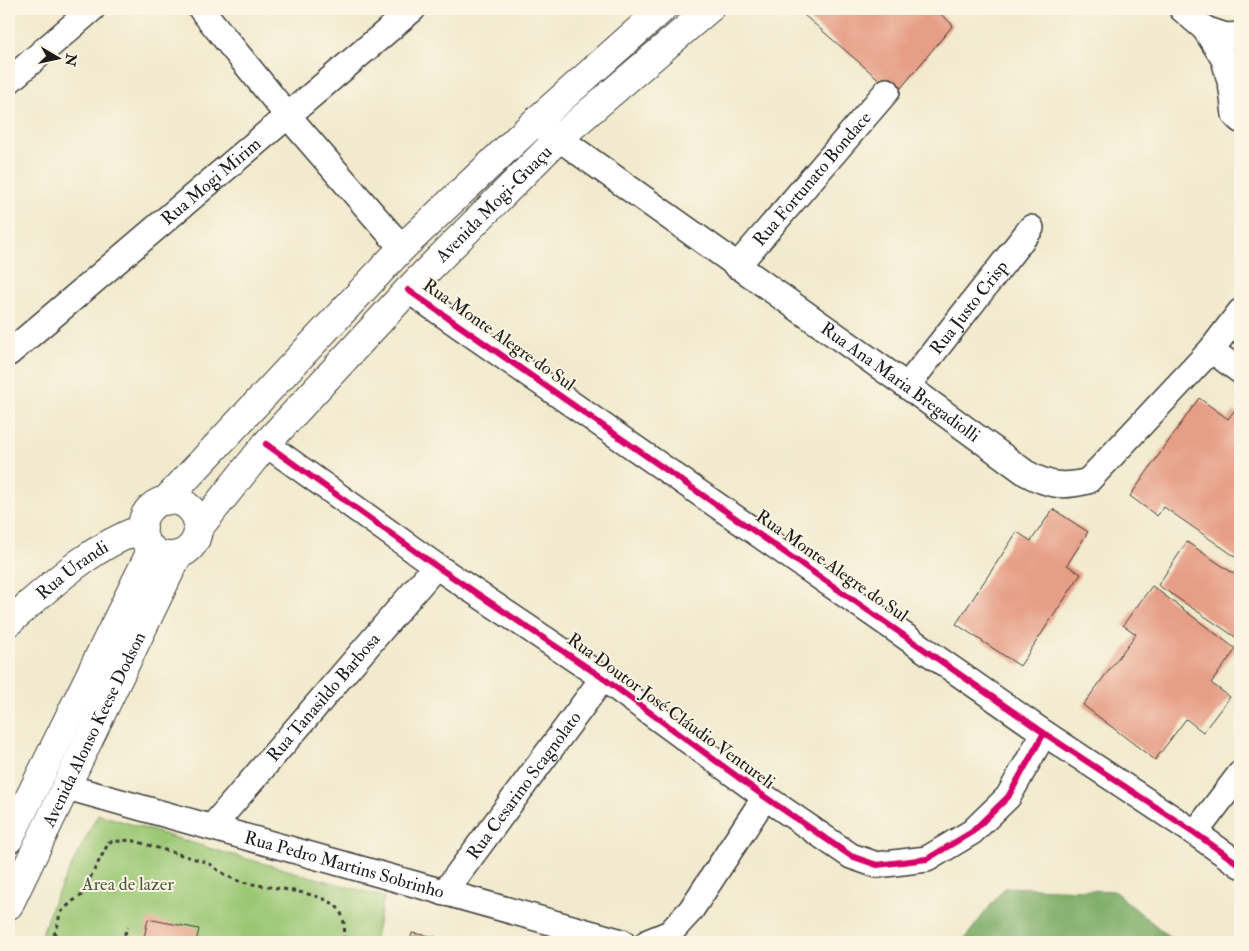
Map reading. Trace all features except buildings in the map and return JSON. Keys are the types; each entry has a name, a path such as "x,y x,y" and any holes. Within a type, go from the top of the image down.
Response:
{"street":[{"path":"9,81 92,9"},
{"path":"201,9 288,116 402,248"},
{"name":"Rua Mogi Mirim","path":"9,353 413,9"},
{"name":"Avenida Mogi-Guaçu","path":"165,501 402,248 535,122 662,9"},
{"name":"Avenida Mogi-Guaçu","path":"198,529 266,444 408,290 559,138 709,9"},
{"path":"1182,9 1205,29 1224,60 1232,89 1235,115 1240,120"},
{"path":"1205,29 1226,36 1240,35"},
{"name":"Rua Fortunato Bondace","path":"737,266 887,91"},
{"name":"Rua Ana Maria Bregadiolli","path":"535,122 907,386 1026,473 1044,483 1072,486 1088,481 1211,350 1240,312"},
{"name":"Rua Justo Crisp","path":"907,386 1031,228"},
{"name":"Rua Monte Alegre do Sul","path":"408,290 1044,733 1240,865"},
{"path":"1211,350 1240,371"},
{"name":"Rua Doutor José Cláudio Ventureli","path":"266,444 436,566 603,678 765,797 851,856 877,865 927,859 972,832 1008,797 1044,733"},
{"path":"165,501 175,501 184,504 192,510 198,529 196,538 186,551 178,555 169,556 160,554 147,538 144,519 149,510 156,504 165,501"},
{"name":"Rua Urandi","path":"9,622 73,567 118,537 147,538"},
{"name":"Avenida Alonso Keese Dodson","path":"9,839 147,538"},
{"name":"Avenida Alonso Keese Dodson","path":"9,905 18,866 67,787 178,555"},
{"name":"Rua Tanasildo Barbosa","path":"212,827 436,566"},
{"name":"Rua Cesarino Scagnolato","path":"444,893 603,678"},
{"path":"1195,833 1240,774"},
{"name":"Rua Pedro Martins Sobrinho","path":"67,787 622,942"},
{"path":"648,942 670,933 691,910 765,797"}],"path":[{"path":"50,942 57,929 60,912 87,892 89,880 109,842 130,840 209,863 217,870 241,881 303,893 328,902 336,906 344,921 343,942"},
{"path":"111,942 107,939 121,942 128,927"}],"green space":[{"name":"Area de lazer","path":"98,814 212,849 384,897 374,942 39,942 53,902"},
{"path":"1005,887 1114,891 1167,935 1172,942 962,942"}],"cycle path":[{"path":"408,290 1044,733 1240,865"},
{"path":"266,444 436,566 603,678 765,797 851,856 877,865 927,859 972,832 1008,797 1044,733"}]}
